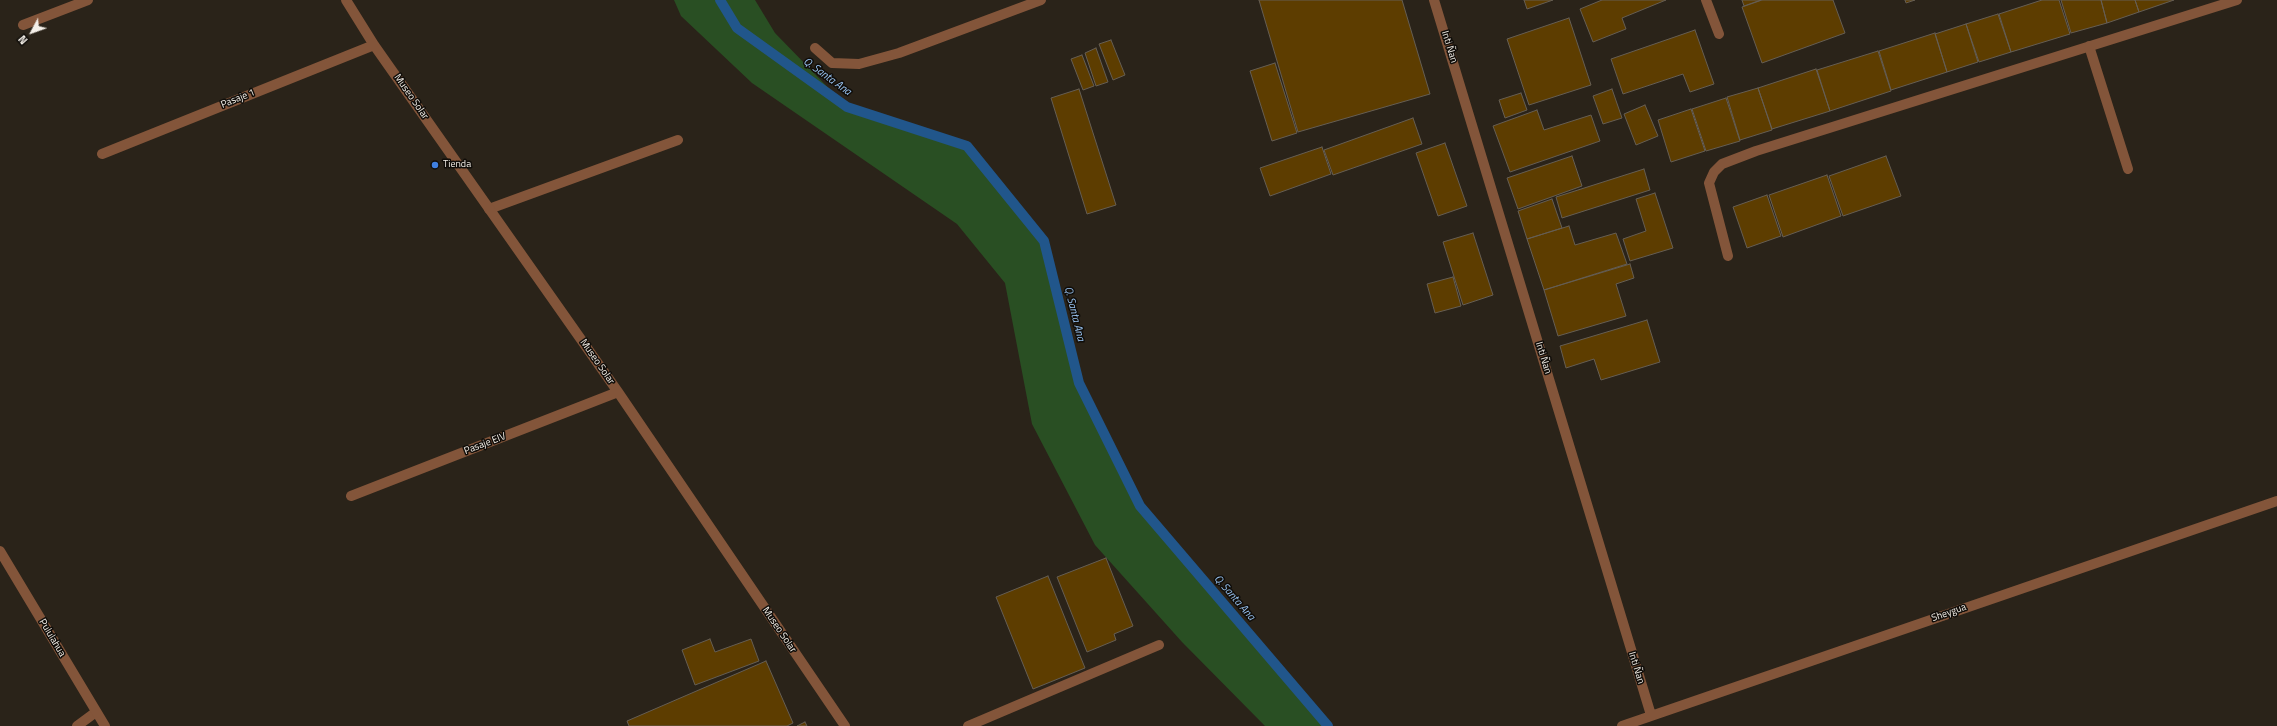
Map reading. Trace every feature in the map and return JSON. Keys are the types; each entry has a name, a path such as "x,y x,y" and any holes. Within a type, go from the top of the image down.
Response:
{"street":[{"path":"23,25 88,0"},
{"name":"Museo Solar","path":"346,0 374,45 618,392 845,726"},
{"path":"815,48 832,63 859,64 899,53 1041,0"},
{"name":"Inti Ñan","path":"1434,0 1651,715"},
{"path":"1706,0 1719,34"},
{"path":"1728,256 1709,183 1714,172 1722,164 1756,151 2237,0"},
{"name":"Pasaje 1","path":"102,154 374,45"},
{"path":"2089,46 2128,169"},
{"path":"489,209 678,140"},
{"name":"Pasaje EIV","path":"351,496 618,392"},
{"name":"Sheygua","path":"1622,726 2277,501"},
{"name":"Pululahua","path":"0,551 105,726"},
{"path":"968,726 1159,645"},
{"path":"77,726 96,712"}],"green space":[{"path":"674,0 755,0 775,33 847,107 967,146 1044,241 1079,383 1140,506 1328,726 1265,726 1182,642 1095,545 1032,424 1005,283 957,224 752,83 681,16"}],"building":[{"path":"1259,0 1402,0 1430,94 1298,132"},
{"path":"1524,0 1553,0 1527,9"},
{"path":"1602,0 1666,0 1622,18 1626,29 1593,42 1580,9"},
{"path":"1742,0 1761,0 1744,6"},
{"path":"1762,0 1833,0 1845,33 1762,63 1742,7"},
{"path":"1905,0 1915,0 1906,3"},
{"path":"2042,0 2059,0 2070,34 2011,52 1999,14"},
{"path":"2061,0 2101,0 2107,23 2071,33"},
{"path":"2101,0 2135,0 2139,12 2107,23"},
{"path":"2135,0 2174,0 2139,12"},
{"path":"1998,14 2011,52 1979,62 1966,24"},
{"path":"1569,18 1591,85 1529,105 1507,39"},
{"path":"1966,24 1978,62 1947,72 1935,34"},
{"path":"1695,30 1714,84 1690,92 1683,74 1623,94 1611,59"},
{"path":"1935,33 1947,72 1891,90 1879,51"},
{"path":"1111,40 1125,75 1113,80 1099,44"},
{"path":"1096,48 1108,82 1096,86 1085,53"},
{"path":"1878,51 1891,91 1830,111 1817,70"},
{"path":"1082,55 1094,86 1083,90 1071,59"},
{"path":"1275,63 1297,133 1272,141 1250,71"},
{"path":"1816,69 1830,111 1772,129 1758,88"},
{"path":"1758,88 1772,130 1740,140 1727,97"},
{"path":"1079,89 1116,205 1087,214 1051,98"},
{"path":"1612,89 1622,118 1603,124 1593,96"},
{"path":"1521,93 1527,110 1505,118 1499,100"},
{"path":"1726,98 1740,141 1706,151 1692,109"},
{"path":"1645,105 1658,136 1636,145 1624,114"},
{"path":"1691,109 1705,151 1671,162 1658,120"},
{"path":"1537,110 1544,130 1591,115 1600,141 1510,172 1493,126"},
{"path":"1413,118 1422,144 1333,175 1324,150"},
{"path":"1445,143 1467,206 1438,216 1416,153"},
{"path":"1322,147 1331,174 1270,196 1260,168"},
{"path":"1572,156 1582,186 1518,209 1507,178"},
{"path":"1886,156 1901,196 1843,216 1829,176"},
{"path":"1644,169 1650,190 1562,218 1556,197"},
{"path":"1827,175 1841,216 1783,237 1769,195"},
{"path":"1655,193 1673,248 1630,261 1623,239 1646,231 1636,199"},
{"path":"1767,195 1781,236 1747,248 1733,207"},
{"path":"1552,199 1562,228 1527,239 1518,211"},
{"path":"1569,226 1575,245 1616,233 1627,264 1544,290 1527,239"},
{"path":"1473,233 1493,295 1463,305 1443,242"},
{"path":"1630,264 1634,278 1616,284 1626,316 1558,336 1544,290"},
{"path":"1453,277 1461,306 1435,313 1427,284"},
{"path":"1647,320 1660,362 1601,380 1594,359 1566,368 1560,346"},
{"path":"1106,558 1133,626 1114,634 1116,640 1087,652 1057,577"},
{"path":"1048,576 1085,668 1033,689 996,597"},
{"path":"710,639 715,652 751,639 759,661 695,685 682,650"},
{"path":"766,661 793,723 787,726 629,726 627,721"},
{"path":"805,722 807,726 797,726"}],"waterway":[{"name":"Q. Santa Ana","path":"720,0 737,28 847,107 967,146 1044,241 1079,383 1140,506 1328,726"}],"place":[{"name":"Tienda","path":"435,165"}]}
